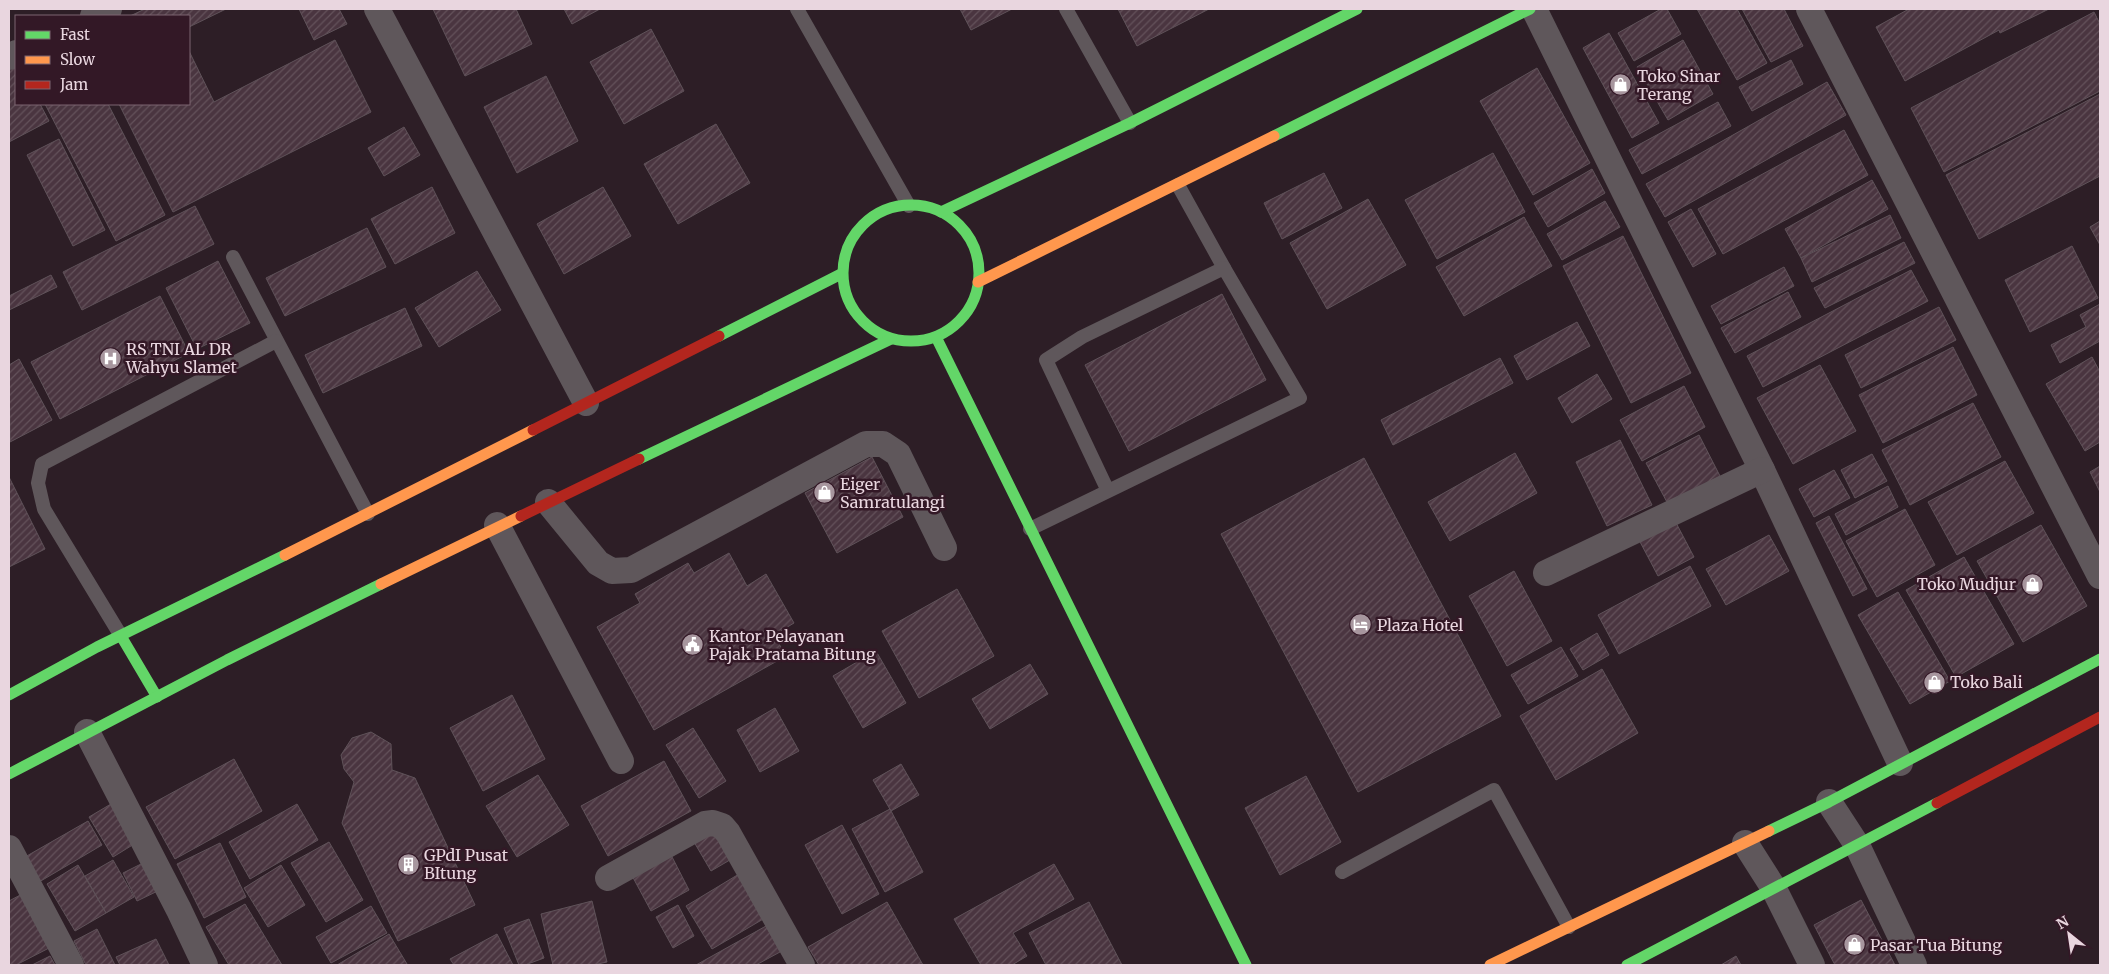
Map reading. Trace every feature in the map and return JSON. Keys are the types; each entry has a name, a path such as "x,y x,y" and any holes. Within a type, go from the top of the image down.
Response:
{"main road":[{"path":"978,282 1178,185 1530,9"},
{"path":"940,212 1130,123 1354,10"},
{"path":"909,206 940,212 954,221 967,233 975,248 979,265 978,282 971,305 956,324 936,337 906,341 891,339 873,330 858,317 848,300 840,274 849,244 860,228 874,216 891,208 909,206"},
{"path":"9,695 121,636 368,514 840,274"},
{"path":"936,337 1246,965"},
{"path":"9,774 86,732 497,526 891,339"},
{"path":"121,636 157,697"},
{"path":"1490,965 1829,802 2100,659"},
{"path":"1627,965 2100,717"}],"street":[{"path":"95,15 109,9"},
{"path":"376,9 586,403"},
{"path":"1534,9 1762,470 1900,763"},
{"path":"1809,9 2100,576"},
{"path":"548,502 598,563 612,571 631,570 866,444 883,444 898,454 944,548"},
{"path":"1546,573 1762,470"},
{"path":"497,526 621,761"},
{"path":"86,732 179,910 205,965"},
{"path":"1829,802 1857,845 1914,965"},
{"path":"608,878 705,824 713,823 722,826 739,850 802,965"},
{"path":"1745,843 1773,887 1812,965"},
{"path":"9,848 71,965"}],"lane":[{"path":"797,9 909,206"},
{"path":"1066,9 1130,123"},
{"path":"1030,529 1300,398 1178,185"},
{"path":"233,257 368,514"},
{"path":"1108,492 1046,360 1082,336 1224,268"},
{"path":"121,636 44,509 38,483 42,464 276,340"},
{"path":"1342,872 1494,790 1570,927"}],"building":[{"path":"145,9 226,9 190,27 190,15 132,15"},
{"path":"299,9 339,9 347,24 314,40"},
{"path":"433,9 516,9 532,44 465,76"},
{"path":"564,9 600,9 572,24"},
{"path":"960,9 1012,9 971,30"},
{"path":"1118,9 1209,9 1137,46"},
{"path":"1661,9 1667,9 1681,34 1634,61 1618,33"},
{"path":"1697,9 1737,9 1767,63 1737,80"},
{"path":"1742,9 1784,9 1803,46 1771,62"},
{"path":"1909,9 2049,9 2000,33 1999,30 1905,81 1876,27"},
{"path":"2094,12 2100,24 2100,91 1944,172 1911,108"},
{"path":"651,29 684,91 624,124 590,62"},
{"name":"Toko Sinar Terang","path":"1609,33 1659,123 1632,138 1583,48"},
{"path":"335,40 371,112 173,212 120,105 190,105 190,53 214,102"},
{"path":"1683,40 1713,94 1668,120 1637,67"},
{"path":"1791,60 1803,84 1752,111 1739,87"},
{"path":"15,65 15,105 41,105 49,121 9,142 9,68"},
{"path":"1537,68 1590,163 1533,195 1480,101"},
{"path":"546,76 578,141 517,173 484,107"},
{"path":"1827,82 1846,115 1665,217 1646,184"},
{"path":"2100,94 2100,176 1979,239 1946,175"},
{"path":"1718,102 1731,126 1642,174 1629,150"},
{"path":"46,105 109,105 165,215 116,241"},
{"path":"716,124 750,183 678,224 644,164"},
{"path":"404,127 420,155 384,176 368,148"},
{"path":"1844,130 1868,175 1723,254 1698,209"},
{"path":"59,139 105,230 73,246 27,155"},
{"path":"1493,153 1525,212 1437,259 1405,200"},
{"path":"1592,169 1605,193 1548,227 1534,203"},
{"path":"1324,173 1342,208 1282,239 1264,203"},
{"path":"1872,180 1888,209 1801,258 1785,229"},
{"path":"432,187 455,233 395,264 371,219"},
{"path":"603,187 631,236 564,274 537,224"},
{"path":"1368,199 1406,265 1327,309 1290,243"},
{"path":"1605,201 1620,227 1562,260 1547,234"},
{"path":"195,206 214,244 82,310 63,272"},
{"path":"1691,209 1716,254 1693,267 1668,222"},
{"path":"1890,215 1901,238 1812,282 1801,258"},
{"path":"1524,217 1552,266 1464,316 1436,267"},
{"path":"2100,221 2100,245 2090,227"},
{"path":"367,228 386,267 285,316 266,278"},
{"path":"1623,236 1691,373 1631,403 1563,266"},
{"path":"1904,242 1915,263 1825,308 1814,288"},
{"path":"2072,246 2098,298 2030,332 2005,280"},
{"path":"218,261 250,323 197,349 166,288"},
{"path":"1784,267 1794,286 1721,324 1711,306"},
{"path":"1911,270 1928,301 1763,387 1747,356"},
{"path":"477,271 501,310 439,347 415,308"},
{"path":"51,275 57,287 9,310 9,296"},
{"path":"1788,292 1801,317 1735,353 1721,328"},
{"path":"1222,294 1266,380 1129,451 1085,365"},
{"name":"RS TNI AL DR Wahyu Slamet","path":"160,296 189,353 60,419 31,362"},
{"path":"2100,304 2100,341 2060,363 2051,345 2086,327 2080,315"},
{"path":"1939,307 1956,340 1861,388 1845,355"},
{"path":"405,308 422,346 323,393 305,355"},
{"path":"1577,322 1590,346 1527,380 1514,356"},
{"path":"1953,347 1977,395 1883,443 1859,395"},
{"path":"2092,357 2100,372 2100,442 2085,451 2046,384"},
{"path":"1500,358 1513,383 1393,445 1381,420"},
{"path":"19,359 52,420 10,442 9,365"},
{"path":"1820,365 1856,431 1793,464 1757,398"},
{"path":"1597,374 1612,399 1572,423 1558,398"},
{"path":"1684,386 1705,427 1642,461 1620,420"},
{"path":"1973,403 2001,457 1910,505 1882,450"},
{"path":"1699,435 1720,476 1668,504 1646,463"},
{"path":"1620,440 1652,505 1607,526 1576,462"},
{"path":"1515,453 1537,493 1450,541 1428,502"},
{"path":"1872,454 1887,481 1855,498 1841,470"},
{"path":"872,457 903,517 837,553 805,493"},
{"name":"Plaza Hotel","path":"1364,458 1501,716 1358,792 1221,534"},
{"path":"2005,461 2034,513 1957,555 1928,502"},
{"path":"2100,466 2100,492 2090,472"},
{"path":"1834,470 1850,498 1814,517 1799,489"},
{"path":"9,477 45,549 9,567"},
{"path":"1888,486 1898,507 1846,535 1835,514"},
{"path":"1905,509 1935,565 1877,597 1846,541"},
{"path":"1829,516 1867,589 1853,596 1816,523"},
{"path":"1674,519 1694,557 1658,576 1638,538"},
{"name":"Toko Mudjur","path":"2041,525 2087,606 2023,642 1977,561"},
{"path":"1769,535 1789,571 1726,605 1706,569"},
{"name":"Kantor Pelayanan Pajak Pratama Bitung","path":"729,553 747,586 766,574 794,623 774,635 786,656 654,730 597,627 640,603 635,594 688,563 694,573"},
{"path":"1964,557 2014,644 1956,677 1906,590"},
{"path":"1690,566 1711,606 1619,654 1598,615"},
{"path":"1514,571 1552,641 1507,666 1469,596"},
{"path":"957,589 994,656 919,698 882,631"},
{"path":"1898,592 1950,681 1910,704 1858,615"},
{"path":"1597,633 1609,655 1583,670 1570,649"},
{"path":"1561,647 1578,676 1528,704 1511,675"},
{"path":"876,651 906,703 863,728 833,676"},
{"path":"1030,664 1048,694 990,729 972,699"},
{"path":"1602,669 1638,733 1556,780 1520,716"},
{"path":"512,695 545,759 483,791 450,728"},
{"path":"775,708 799,751 760,772 737,730"},
{"path":"693,728 726,781 699,798 666,745"},
{"name":"GPdI Pusat BItung","path":"371,732 391,744 392,770 415,778 475,905 398,941 342,823 354,782 344,769 341,755 352,738"},
{"path":"234,759 262,811 175,859 146,807"},
{"path":"664,761 691,811 608,856 581,806"},
{"path":"901,764 919,795 891,811 873,780"},
{"path":"538,775 569,825 517,857 486,806"},
{"path":"1306,776 1341,842 1280,875 1245,808"},
{"path":"116,801 139,841 113,857 89,817"},
{"path":"297,804 318,840 250,879 229,842"},
{"path":"890,809 923,872 885,892 852,829"},
{"path":"88,821 102,845 39,882 25,857"},
{"path":"842,825 879,894 842,914 805,845"},
{"path":"719,829 735,857 711,871 694,842"},
{"path":"329,842 363,900 326,922 291,863"},
{"path":"220,843 246,897 204,918 177,864"},
{"path":"669,851 689,890 651,911 630,872"},
{"path":"113,860 134,897 106,913 85,876"},
{"path":"149,860 164,888 137,901 123,873"},
{"path":"1054,864 1074,899 1013,933 1027,956 1012,965 981,965 954,919"},
{"path":"78,865 106,913 75,931 47,884"},
{"path":"281,865 305,905 268,927 244,888"},
{"path":"739,874 765,918 712,949 686,906"},
{"path":"24,893 51,947 16,965 9,965 9,901"},
{"name":"Pasar Tua Bitung","path":"1861,900 1895,965 1835,965 1814,925"},
{"path":"592,901 607,962 593,965 553,965 541,914"},
{"path":"887,902 923,965 819,965 808,947"},
{"path":"1089,902 1122,965 1046,965 1029,933"},
{"path":"245,904 282,965 229,965 206,927"},
{"path":"678,905 694,936 673,948 656,917"},
{"path":"371,906 387,933 331,963 316,937"},
{"path":"529,919 544,958 525,965 519,965 504,928"},
{"path":"766,926 780,952 756,965 696,965"},
{"path":"97,929 115,965 86,965 74,941"},
{"path":"389,934 407,964 337,965"},
{"path":"497,934 513,965 454,965 450,959"},
{"path":"156,939 169,965 120,965 116,957"},
{"path":"50,956 55,965 32,965"},
{"path":"1736,956 1741,965 1721,965"}],"traffic: fast":[{"path":"941,212 1130,123 1357,9"},
{"path":"1274,136 1530,9"},
{"path":"911,205 937,210 959,225 974,247 979,273 974,299 959,321 937,336 911,341 885,336 863,321 848,299 843,273 848,247 863,225 885,210 911,205"},
{"path":"719,336 841,274"},
{"path":"936,337 1246,965"},
{"path":"639,459 891,339"},
{"path":"9,695 97,647 285,555"},
{"path":"9,774 227,660 381,584"},
{"path":"121,636 157,697"},
{"path":"1769,831 1829,802 2100,659"},
{"path":"1627,965 1937,803"}],"traffic: slow":[{"path":"978,282 1274,136"},
{"path":"285,555 533,430"},
{"path":"381,584 521,516"},
{"path":"1490,965 1769,831"}],"traffic: jam":[{"path":"533,430 719,336"},
{"path":"521,516 639,459"},
{"path":"1937,803 2100,717"}],"place":[{"name":"Toko Sinar Terang","path":"1621,85"},
{"name":"RS TNI AL DR Wahyu Slamet","path":"110,358"},
{"name":"Eiger Samratulangi","path":"824,493"},
{"name":"Toko Mudjur","path":"2032,584"},
{"name":"Plaza Hotel","path":"1361,625"},
{"name":"Kantor Pelayanan Pajak Pratama Bitung","path":"693,645"},
{"name":"Toko Bali","path":"1934,682"},
{"name":"GPdI Pusat BItung","path":"408,864"},
{"name":"Pasar Tua Bitung","path":"1854,945"}]}
